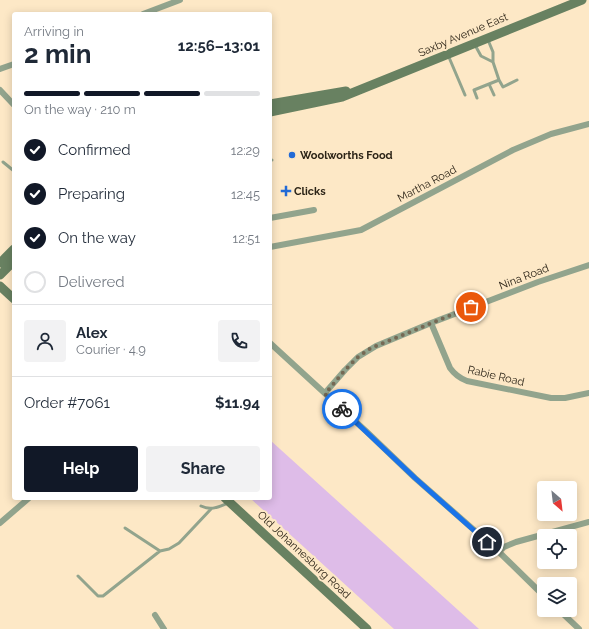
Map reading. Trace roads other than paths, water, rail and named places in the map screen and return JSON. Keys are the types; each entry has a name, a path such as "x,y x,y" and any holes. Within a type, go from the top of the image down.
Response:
{"street":[{"path":"148,12 180,0"},
{"name":"Saxby Avenue East","path":"272,110 342,97 368,88 582,0"},
{"path":"0,69 12,65"},
{"path":"0,90 12,103"},
{"name":"Martha Road","path":"272,247 361,230 513,150 551,134 589,124"},
{"path":"272,218 314,210"},
{"path":"0,263 12,251"},
{"path":"0,275 12,263"},
{"name":"Nina Road","path":"325,394 358,357 371,348 538,282 589,265"},
{"path":"0,286 12,297"},
{"name":"Rabie Road","path":"431,323 450,368 454,374 460,378 467,381 551,398 565,398 589,393"},
{"path":"272,345 415,478 499,552 537,589"},
{"path":"0,523 27,500"},
{"name":"Old Johannesburg Road","path":"227,500 367,629"},
{"path":"499,552 504,547 516,542 589,522"},
{"path":"155,615 164,629"},
{"path":"566,617 579,629"}],"lane":[{"path":"487,39 493,52 493,62 502,87 517,80"},
{"path":"475,44 481,56 493,62"},
{"path":"448,55 465,95"},
{"path":"478,98 474,90 499,80"},
{"path":"489,84 494,95"},
{"path":"3,162 12,169"},
{"path":"201,506 211,509 216,508 227,500"},
{"path":"78,576 98,596 103,596 160,551 169,549 179,543 211,509"},
{"path":"125,528 160,551"}],"place":[{"name":"Woolworths Food","path":"292,155"},
{"name":"Clicks","path":"286,191"}]}
